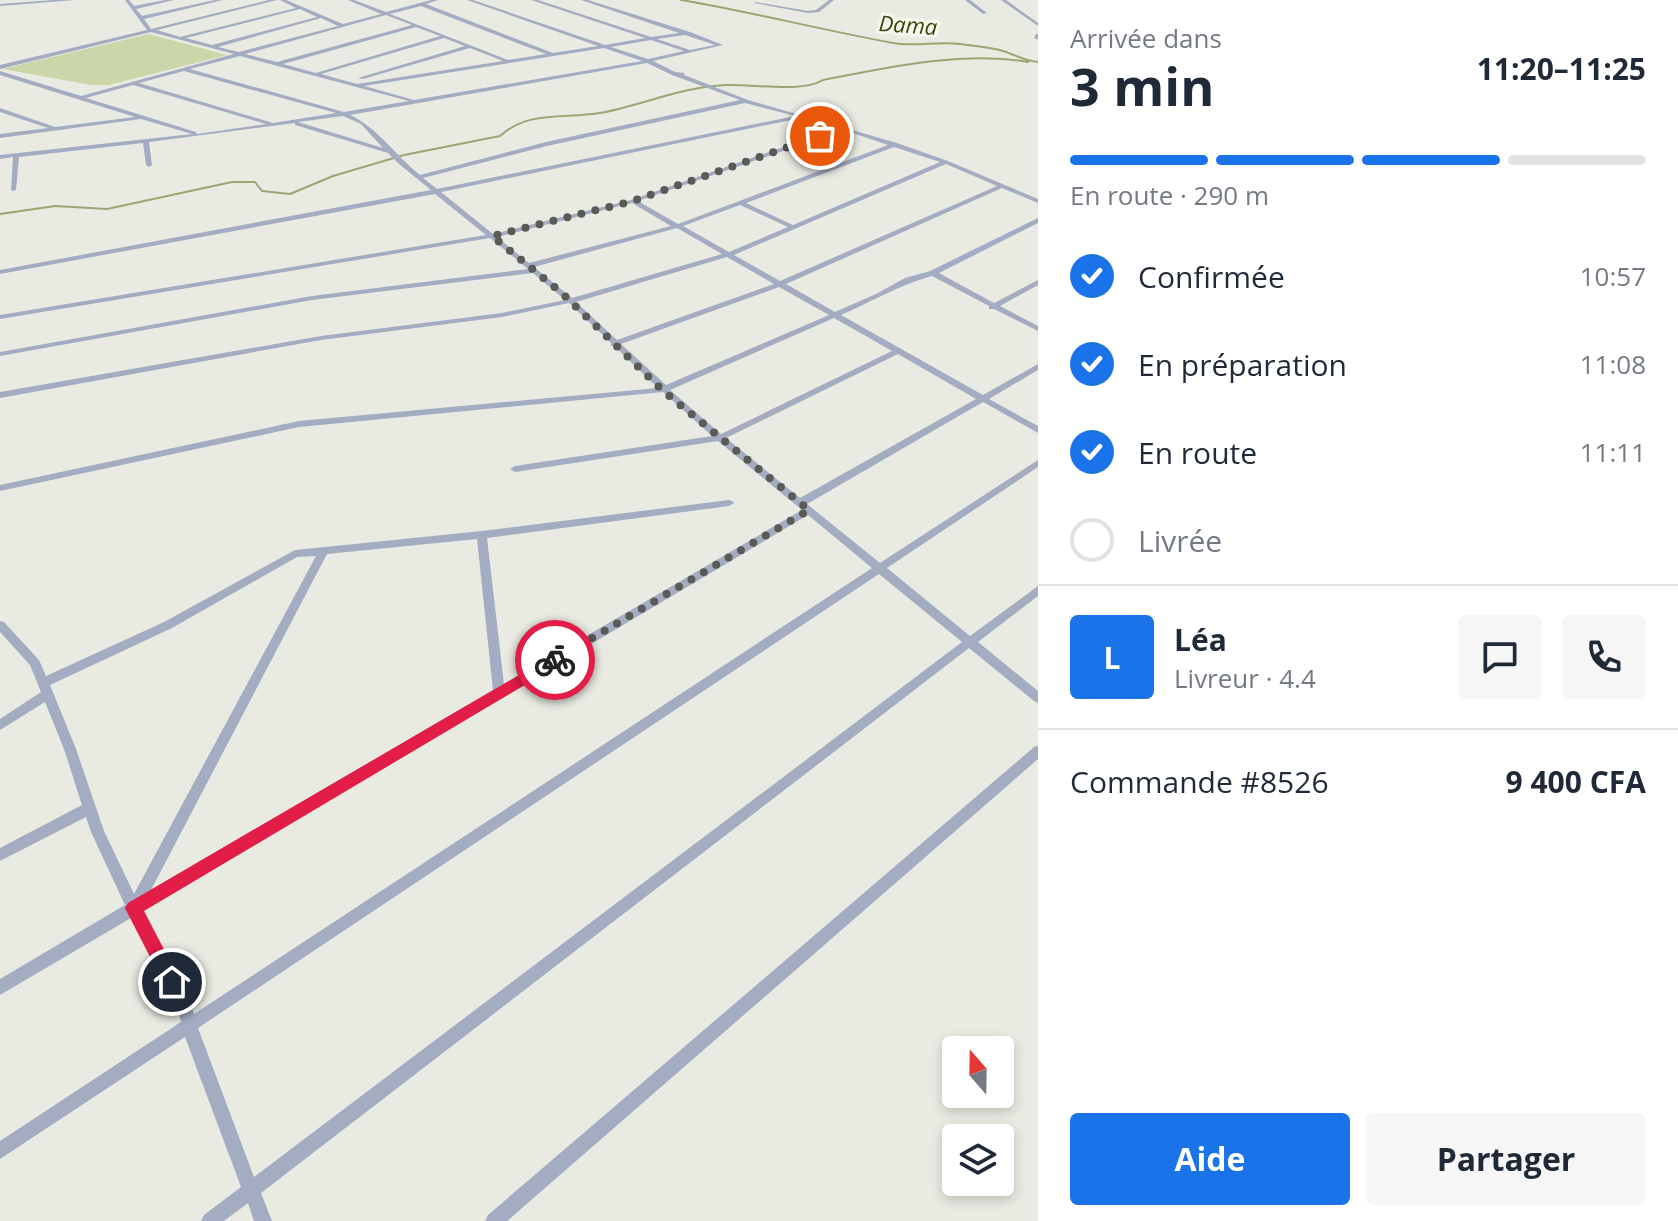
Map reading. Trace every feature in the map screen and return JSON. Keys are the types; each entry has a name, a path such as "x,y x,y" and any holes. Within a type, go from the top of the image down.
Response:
{"street":[{"path":"0,5 73,0"},
{"path":"127,0 150,30 415,101"},
{"path":"132,8 172,0"},
{"path":"140,18 221,0"},
{"path":"0,70 275,0"},
{"path":"282,0 343,26"},
{"path":"350,0 510,61"},
{"path":"409,0 553,55"},
{"path":"83,97 436,0"},
{"path":"469,0 648,61 746,101 844,128 946,162 1038,201"},
{"path":"533,0 692,52"},
{"path":"0,157 200,135 344,114 648,61 721,45 583,0"},
{"path":"756,3 808,12 817,11 832,0"},
{"path":"967,0 985,13"},
{"path":"1003,0 1038,25"},
{"path":"180,39 300,8"},
{"path":"579,23 615,10"},
{"path":"210,47 321,17"},
{"path":"277,64 415,26"},
{"path":"556,30 567,26"},
{"path":"359,85 688,33"},
{"path":"316,74 444,36"},
{"path":"349,82 470,46"},
{"path":"184,69 344,114 363,123 419,177 569,301 662,390 1038,698"},
{"path":"0,70 200,135"},
{"path":"678,75 694,73"},
{"path":"133,83 275,124"},
{"path":"419,177 546,144 746,101"},
{"path":"0,110 56,129"},
{"path":"0,272 438,191 799,117"},
{"path":"0,136 143,118"},
{"path":"286,122 392,153"},
{"path":"0,317 492,236 633,201 844,128"},
{"path":"146,141 149,165"},
{"path":"0,354 312,298 530,268 678,226 895,144"},
{"path":"13,190 16,155"},
{"path":"0,395 321,338 502,315 569,301 728,255 946,162"},
{"path":"614,344 780,284 1002,186"},
{"path":"633,201 1038,430"},
{"path":"741,203 793,227"},
{"path":"0,488 299,424 662,390 908,280 933,273 1038,220"},
{"path":"933,273 1038,329"},
{"path":"992,307 1038,282"},
{"path":"515,469 720,438 898,351"},
{"path":"0,987 499,693 1038,367"},
{"path":"0,1151 878,566 1038,463"},
{"path":"0,725 45,688 168,625 295,554 482,535 729,503"},
{"path":"482,535 499,693"},
{"path":"134,908 324,551"},
{"path":"210,1221 1038,590"},
{"path":"0,626 35,663 90,808 134,908 184,1004 249,1192 263,1221"},
{"path":"494,1221 1038,751"},
{"path":"0,855 90,808"}],"green space":[{"path":"149,34 227,55 109,85 91,85 2,69"}],"waterway":[{"name":"Dama","path":"681,0 893,43 952,43 998,50 1038,62"},
{"path":"0,214 55,206 107,209 232,182 255,182 262,191 290,194 333,176 404,155 500,136 523,122 616,110 709,86 803,86 874,70 950,59 1028,62"}],"way so far":[{"path":"555,660 809,510 662,390 563,294 492,236 633,201 820,136"}],"route":[{"path":"172,982 134,908 555,660"}]}
